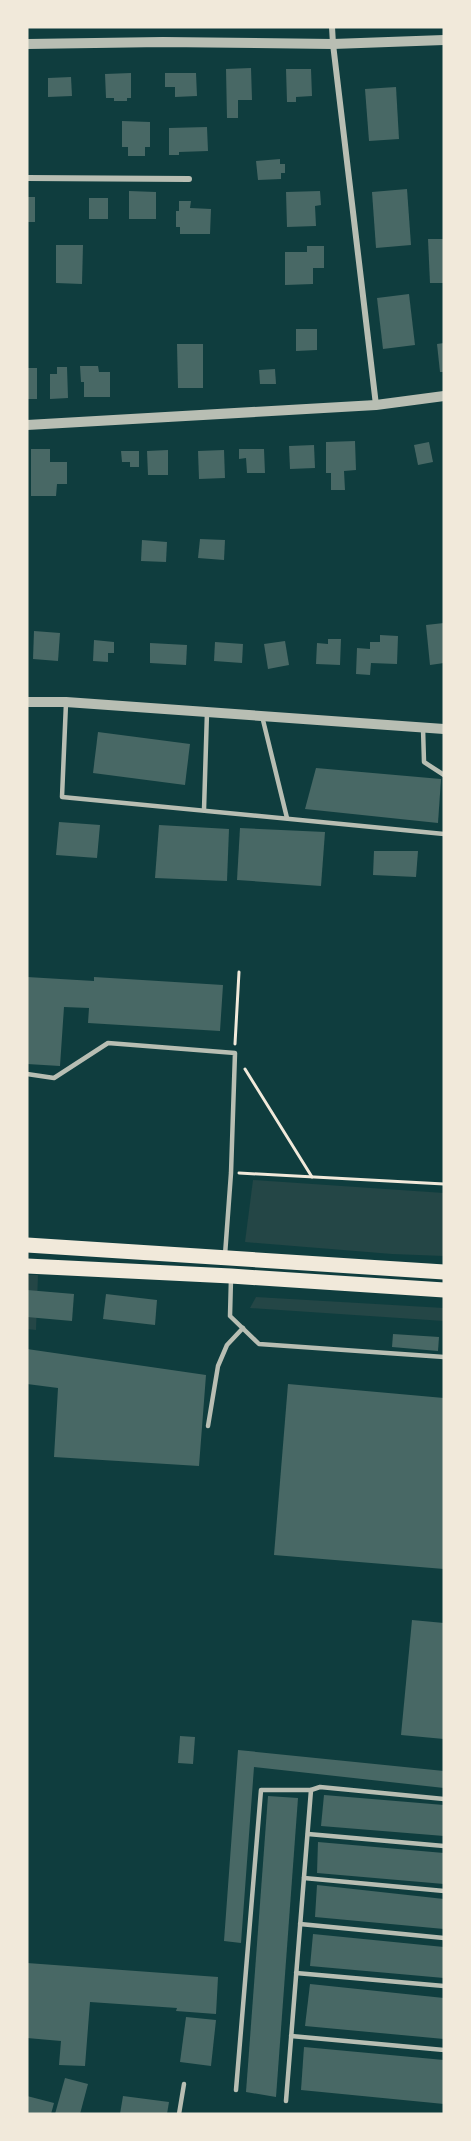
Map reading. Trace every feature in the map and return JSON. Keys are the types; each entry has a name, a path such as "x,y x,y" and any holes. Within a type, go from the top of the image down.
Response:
{"main road":[{"path":"27,1245 444,1272"},
{"path":"27,1266 444,1290"}],"street":[{"path":"332,27 376,405"},
{"path":"27,44 163,42 333,44 444,40"},
{"path":"27,178 189,179"},
{"path":"27,425 376,405 444,396"},
{"path":"27,702 66,702 444,729"}],"lane":[{"path":"66,702 62,796 444,834"},
{"path":"204,810 207,712"},
{"path":"262,716 287,818"},
{"path":"423,728 424,762 444,775"},
{"path":"27,1074 54,1077 108,1043 235,1053 231,1173 225,1257"},
{"path":"231,1276 230,1316 259,1344 444,1357"},
{"path":"208,1425 218,1366 227,1345 243,1328"},
{"path":"236,2090 261,1790 311,1790 320,1787 444,1798"},
{"path":"286,2101 311,1790"},
{"path":"308,1834 444,1846"},
{"path":"304,1878 444,1891"},
{"path":"300,1924 444,1938"},
{"path":"296,1973 444,1986"},
{"path":"291,2036 444,2050"},
{"path":"179,2114 184,2084"}],"path":[{"path":"239,972 235,1053 312,1177"},
{"path":"231,1173 444,1184"}],"shaded area":[{"path":"253,1180 444,1193 444,1256 245,1242"},
{"path":"27,1275 38,1275 36,1330 27,1329"},
{"path":"256,1297 444,1308 444,1321 250,1308"}],"building":[{"path":"251,68 252,100 238,100 238,118 227,118 226,69"},
{"path":"286,69 311,69 312,96 296,97 296,102 287,102"},
{"path":"131,73 131,98 127,98 127,101 114,101 114,98 106,98 105,74"},
{"path":"165,73 196,73 197,96 175,97 175,87 165,87"},
{"path":"71,77 72,96 48,97 48,78"},
{"path":"396,87 399,139 369,141 365,89"},
{"path":"122,121 150,122 150,147 145,147 145,156 128,156 128,147 122,147"},
{"path":"207,127 208,151 179,152 179,155 169,155 169,128"},
{"path":"280,159 280,164 285,164 285,173 281,173 281,179 258,180 256,161"},
{"path":"407,189 411,245 376,248 372,192"},
{"path":"129,191 156,192 156,219 129,219"},
{"path":"320,191 321,205 315,206 316,226 287,227 286,192"},
{"path":"27,197 35,197 35,222 27,222"},
{"path":"89,198 108,198 108,219 89,219"},
{"path":"179,201 191,201 190,208 211,209 210,234 180,234 180,227 176,227 176,211 179,211"},
{"path":"428,239 444,239 444,283 430,283"},
{"path":"56,245 83,245 82,284 56,283"},
{"path":"307,246 324,246 324,268 313,268 313,284 285,285 285,252 307,252"},
{"path":"409,294 415,345 383,349 377,298"},
{"path":"296,329 317,329 317,350 296,351"},
{"path":"444,343 444,372 440,372 437,344"},
{"path":"177,344 203,344 203,388 178,388"},
{"path":"80,366 98,366 99,372 110,372 110,397 84,397 84,382 81,382"},
{"path":"57,367 67,367 68,398 50,399 50,374 57,374"},
{"path":"27,368 37,368 37,399 27,399"},
{"path":"275,369 276,384 260,384 259,370"},
{"path":"355,441 356,470 344,471 345,490 331,490 331,473 326,473 326,442"},
{"path":"429,442 433,462 418,465 414,445"},
{"path":"314,445 315,468 290,469 289,446"},
{"path":"31,449 50,449 50,462 67,462 67,484 57,484 56,496 31,496"},
{"path":"239,449 264,449 265,473 247,473 246,458 239,459"},
{"path":"168,450 168,475 148,475 147,451"},
{"path":"224,450 225,478 199,479 198,451"},
{"path":"121,451 139,451 139,467 130,467 130,462 122,462"},
{"path":"200,539 225,540 224,560 198,558"},
{"path":"142,540 167,542 166,562 141,561"},
{"path":"444,623 444,663 430,665 426,625"},
{"path":"34,631 60,633 58,661 33,659"},
{"path":"380,635 398,636 397,664 371,663 370,675 356,674 357,648 370,649 370,642 380,642"},
{"path":"328,639 341,639 340,665 316,664 317,643 328,644"},
{"path":"94,640 114,642 114,653 108,653 108,662 93,661"},
{"path":"285,641 289,665 268,669 264,644"},
{"path":"215,642 243,644 242,663 214,661"},
{"path":"150,643 187,645 186,665 150,663"},
{"path":"98,732 190,744 185,785 93,773"},
{"path":"316,768 441,779 438,823 305,809"},
{"path":"59,822 100,825 97,858 56,855"},
{"path":"159,825 229,829 227,881 155,878"},
{"path":"240,828 325,832 321,886 237,880"},
{"path":"374,851 418,851 416,877 373,875"},
{"path":"27,977 94,981 94,977 223,985 220,1031 88,1023 89,1008 64,1007 60,1066 27,1064"},
{"path":"27,1290 74,1294 72,1321 27,1317"},
{"path":"106,1294 157,1300 155,1325 103,1319"},
{"path":"393,1334 439,1337 438,1351 392,1347"},
{"path":"27,1349 206,1375 199,1466 54,1457 58,1388 27,1384"},
{"path":"288,1384 444,1398 444,1569 274,1555"},
{"path":"412,1620 444,1623 444,1739 401,1735"},
{"path":"180,1736 195,1737 193,1764 178,1763"},
{"path":"238,1750 444,1771 444,1788 254,1767 241,1943 224,1941"},
{"path":"324,1795 444,1805 444,1836 321,1826"},
{"path":"268,1796 298,1798 276,2097 246,2092"},
{"path":"318,1842 444,1853 444,1884 317,1873"},
{"path":"317,1885 444,1899 444,1929 315,1917"},
{"path":"313,1934 444,1947 444,1978 310,1966"},
{"path":"27,1963 218,1977 216,2014 176,2011 177,2008 90,2002 85,2066 59,2065 61,2041 27,2038"},
{"path":"310,1984 444,1998 444,2039 305,2026"},
{"path":"186,2017 216,2020 211,2066 180,2062"},
{"path":"304,2047 444,2060 444,2104 301,2090"},
{"path":"65,2078 88,2084 80,2114 55,2114"},
{"path":"27,2096 54,2103 51,2114 27,2114"},
{"path":"123,2096 169,2102 167,2114 120,2114"}]}
